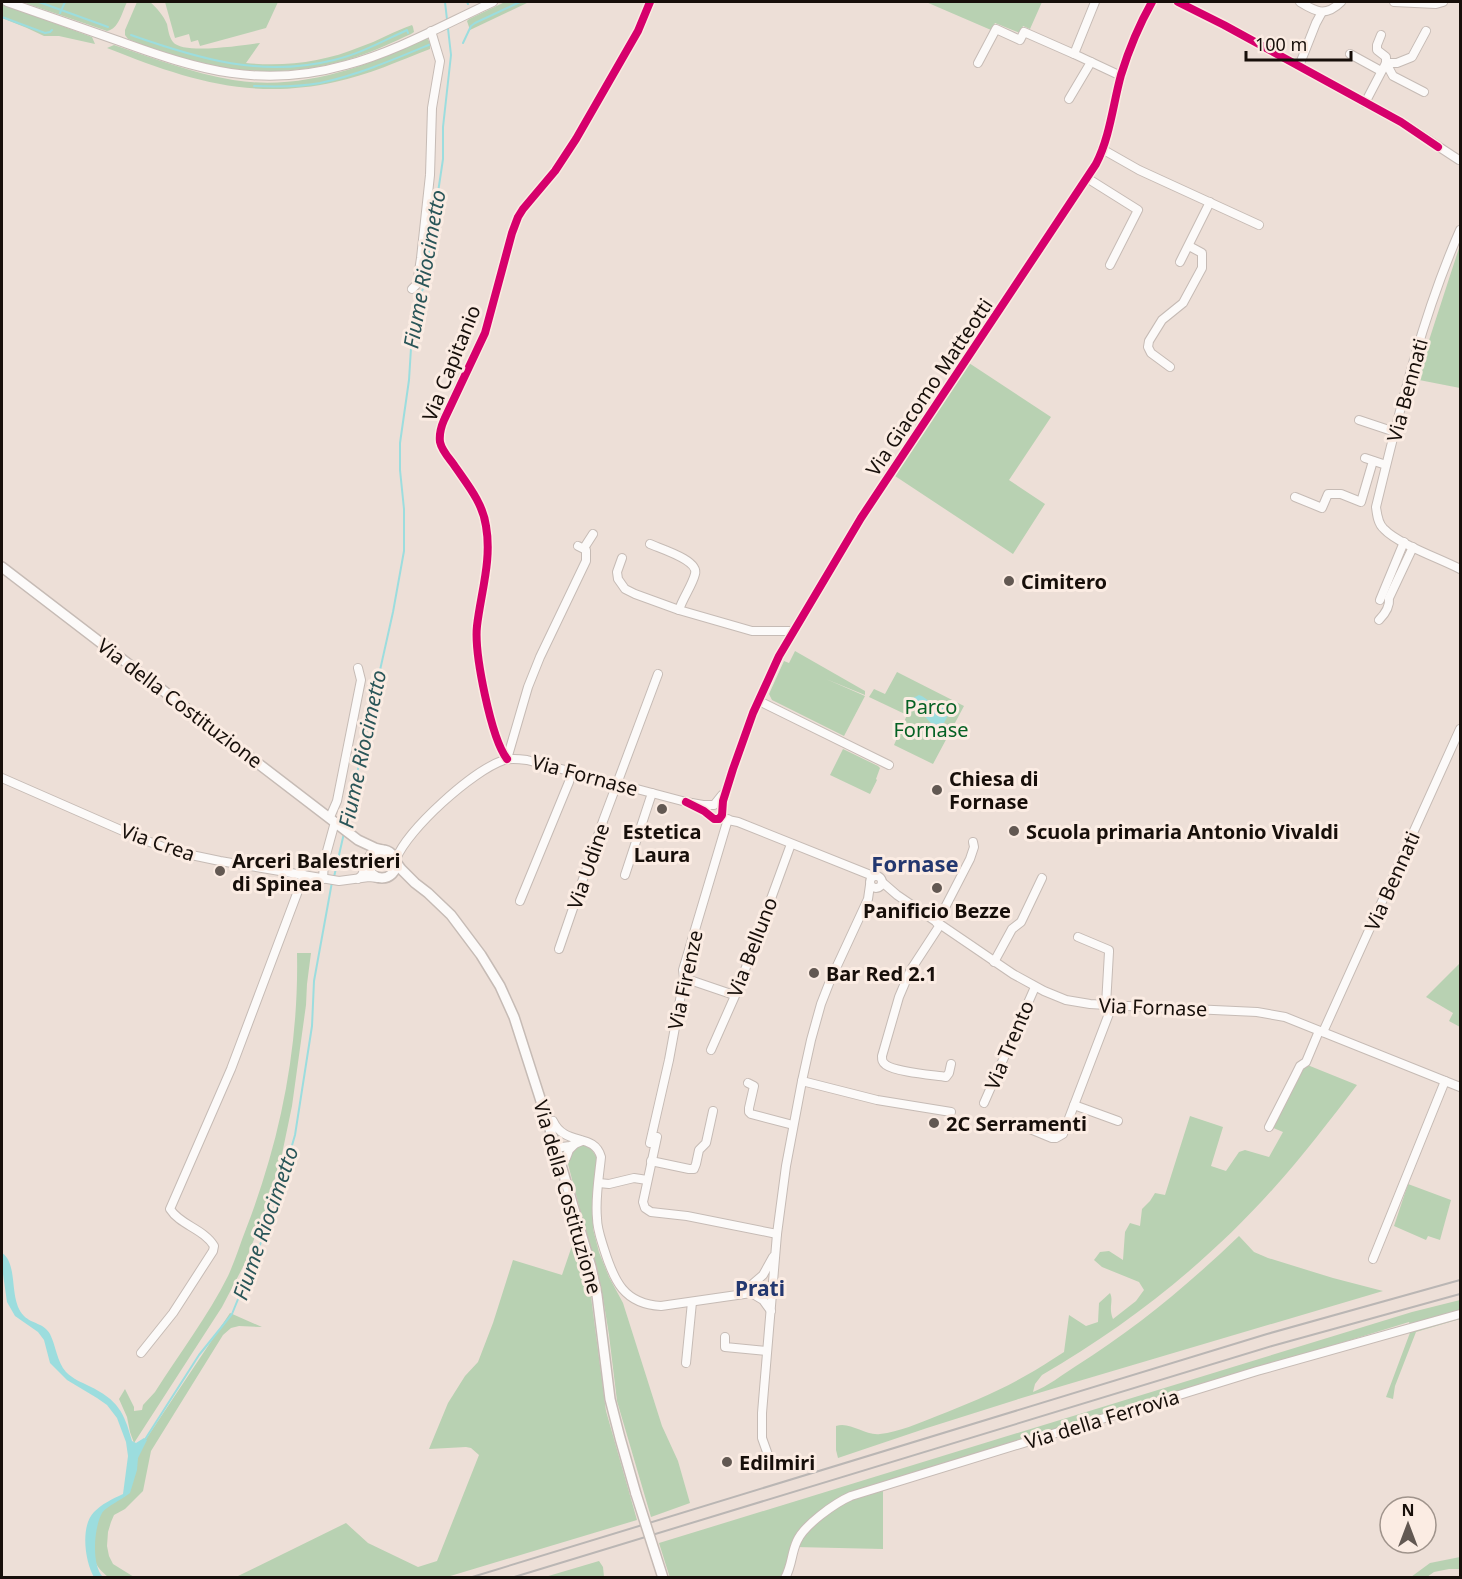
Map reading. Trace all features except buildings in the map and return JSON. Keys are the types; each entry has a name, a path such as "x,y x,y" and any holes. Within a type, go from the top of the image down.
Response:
{"main road":[{"name":"Via della Costituzione","path":"2,567 354,836 375,848 385,850"},
{"name":"Via della Costituzione","path":"354,836 367,853 369,860"},
{"path":"382,878 394,872 396,860 393,854 385,850 376,852 369,860 369,870 382,878 415,883"},
{"name":"Via della Costituzione","path":"396,860 400,869 451,915 482,955 514,1017 558,1145 591,1267 613,1412 663,1578"},
{"path":"535,1082 542,1090 553,1121"},
{"path":"566,1158 576,1198 574,1208"}],"street":[{"path":"7,2 178,62 222,73 268,77 302,75 335,69 372,57 493,2"},
{"name":"Via Capitanio","path":"507,759 492,723 477,646 477,623 487,570 487,527 479,504 442,447 440,434 444,420 484,333 518,217 555,171 576,139 638,31 650,2"},
{"path":"1074,54 1095,2"},
{"name":"Via Giacomo Matteotti","path":"717,807 779,656 855,528 898,461 1098,159 1131,43 1152,2"},
{"path":"1178,2 1401,122 1460,158"},
{"path":"1300,2 1322,12 1333,9 1341,2"},
{"path":"1394,2 1436,4 1443,2"},
{"path":"1299,66 1322,12"},
{"path":"978,63 996,28 1020,40 1024,32 1121,76"},
{"path":"412,289 417,285 421,258 430,175 432,108 440,61 431,31"},
{"path":"1386,63 1397,63 1412,57 1426,31"},
{"path":"1381,35 1377,50 1386,57 1386,63 1393,76 1424,92"},
{"path":"1350,54 1381,71"},
{"path":"1069,99 1091,62"},
{"path":"1365,103 1386,63"},
{"path":"1102,149 1139,170 1259,225"},
{"path":"1087,178 1138,210 1110,265"},
{"path":"1180,262 1210,202"},
{"name":"Via Bennati","path":"1376,507 1424,327 1461,230"},
{"path":"1170,367 1151,353 1148,347 1152,334 1162,320 1183,303 1202,268 1202,253 1189,246"},
{"path":"1359,420 1395,432"},
{"path":"1361,502 1369,460 1386,465"},
{"path":"1295,497 1322,508 1328,494 1341,494 1376,507 1379,522 1383,528 1413,547 1461,568"},
{"path":"507,759 528,687 586,561 587,554 581,547 593,534"},
{"path":"1380,600 1404,542"},
{"path":"650,544 685,559 695,567 696,572 682,598 679,610"},
{"path":"1379,620 1385,614 1389,598 1413,547"},
{"path":"622,558 617,572 618,579 625,589 634,594 679,610 752,631 794,631"},
{"path":"324,879 324,862 335,821 361,680 358,668"},
{"name":"Via Udine","path":"559,949 603,821 658,674"},
{"path":"759,701 889,765"},
{"name":"Via Bennati","path":"1321,1032 1461,729"},
{"name":"Via Fornase","path":"396,860 398,852 446,799 481,773 507,759 527,760 686,802 717,807 738,822"},
{"path":"520,902 572,771"},
{"name":"Via Crea","path":"2,778 177,852 339,881 382,878"},
{"path":"625,875 652,793"},
{"name":"Via Fornase","path":"686,802 711,818 738,822 857,870 994,962 1035,987 1066,1000 1109,1006 1266,1012 1285,1017 1461,1087"},
{"path":"708,814 709,809 717,807 722,815 719,819"},
{"name":"Via Firenze","path":"650,1143 669,1060 684,978 683,970 728,819"},
{"path":"951,1064 946,1077 914,1073 886,1065 882,1056 899,997 910,971 939,924 970,859 974,847 973,842"},
{"path":"385,850 406,843"},
{"name":"Via Belluno","path":"711,1050 738,989 791,844"},
{"path":"358,879 369,860"},
{"path":"141,1353 173,1313 213,1251 214,1246 208,1238 177,1218 170,1209 231,1069 304,875"},
{"path":"994,962 1013,927 1021,922 1042,878"},
{"path":"772,1466 762,1438 766,1351 777,1234 794,1125 811,1040 821,1004 875,883"},
{"path":"1013,1122 1052,1138 1063,1134 1110,1011 1109,952 1078,937"},
{"path":"684,978 734,995"},
{"name":"Via Trento","path":"984,1103 1035,987"},
{"path":"1269,1126 1300,1066 1306,1062 1321,1032"},
{"path":"802,1081 877,1100 951,1112"},
{"path":"1373,1259 1445,1081"},
{"path":"748,1083 754,1086 749,1112 794,1125"},
{"path":"1074,1105 1118,1121"},
{"path":"651,1161 689,1170 694,1169 699,1150 706,1143 712,1111"},
{"path":"553,1121 559,1131 573,1142"},
{"path":"657,1137 643,1202 645,1208 651,1212 687,1216 777,1234"},
{"path":"558,1145 583,1141 592,1144 600,1152 596,1212 598,1230 612,1272 622,1289 630,1297 650,1306 661,1306 773,1288"},
{"path":"566,1158 573,1142"},
{"path":"599,1183 605,1184 634,1178 647,1180"},
{"path":"751,1290 763,1275 776,1251"},
{"path":"751,1290 771,1311"},
{"path":"686,1363 692,1302"},
{"name":"Via della Ferrovia","path":"785,1578 790,1569 796,1542 803,1532 836,1503 851,1496 1257,1371 1461,1314"},
{"path":"724,1337 725,1347 766,1351"}],"green space":[{"path":"22,2 127,2 117,24 107,31"},
{"path":"137,2 150,2 155,7 167,24 173,42 179,46 201,49 260,43 246,63 290,64 318,60 367,45 412,25 414,32 370,52 327,65 298,70 240,70 184,59 128,39 125,30"},
{"path":"165,2 278,2 266,28 200,46 198,40 191,42 189,34 175,38"},
{"path":"505,2 529,2 470,30 467,21 469,19"},
{"path":"926,2 1042,2 1030,29 1023,26 1020,33 995,23 991,30"},
{"path":"2,4 92,37 95,44 59,36 44,36 2,18"},
{"path":"427,38 430,49 371,72 335,82 274,89 218,84 164,69 107,48 114,45 218,77 258,83 308,79 333,74 381,58"},
{"path":"1459,248 1460,388 1414,379 1419,371"},
{"path":"969,363 1051,417 1009,480 1045,504 1013,554 895,476 912,445"},
{"path":"795,651 865,691 865,695 826,679 865,696 844,736 772,700 769,694 784,661 789,663"},
{"name":"Parco Fornase","path":"897,672 964,706 933,764 894,745 907,715 869,697 874,689 885,694"},
{"path":"843,749 880,768 870,794 830,775"},
{"path":"297,953 311,953 306,1005 292,1106 282,1154 267,1206 244,1265 222,1307 134,1443 119,1399 125,1389 134,1411 142,1410 143,1405 155,1392 228,1276 258,1196 278,1128 291,1059 297,989"},
{"path":"1460,963 1460,1027 1449,1021 1453,1013 1426,997"},
{"path":"1305,1064 1357,1085 1284,1176 1221,1242 1194,1267 1135,1314 1105,1336 1042,1375 1035,1384 1033,1392 1098,1352 1140,1321 1201,1271 1239,1236 1254,1252 1268,1258 1383,1291 1025,1397 838,1458 836,1426 847,1425 874,1434 887,1433 916,1424 993,1393 1064,1352 1069,1315 1086,1326 1098,1322 1099,1303 1110,1293 1113,1319 1136,1301 1144,1290 1139,1282 1102,1267 1094,1260 1100,1252 1109,1251 1123,1260 1125,1232 1130,1223 1140,1226 1142,1209 1155,1193 1165,1195 1190,1116 1223,1127 1211,1166 1226,1171 1239,1152 1245,1150 1269,1157 1283,1132 1271,1127"},
{"path":"576,1146 590,1147 597,1158 593,1229 599,1252 623,1303 662,1426 678,1461 690,1503 651,1517 617,1401 603,1298 568,1164 569,1154"},
{"path":"1408,1184 1451,1200 1440,1240 1428,1236 1426,1240 1394,1226"},
{"path":"576,1234 591,1297 606,1411 637,1520 447,1577 236,1577 346,1523 368,1543 418,1567 437,1561 479,1455 466,1447 429,1449 448,1403 465,1376 478,1362 513,1260 562,1275"},
{"path":"1460,1300 1460,1319 1416,1332 1395,1386 1393,1399 1386,1397 1411,1330 1409,1322 883,1484 883,1549 795,1547 783,1577 670,1578 659,1543 1412,1312"},
{"path":"230,1313 262,1327 239,1326 231,1328 223,1335 151,1451 143,1491 125,1509 114,1515 108,1532 107,1546 113,1564 134,1577 108,1577 96,1564 94,1558 98,1516 129,1492 136,1454"},
{"path":"1460,1557 1460,1569 1434,1572 1427,1577 1411,1577 1430,1563"},
{"path":"599,1561 603,1567 604,1577 545,1577"}],"water":[{"path":"919,695 934,704 947,708 948,715 944,723 936,725 932,723 915,708 912,703 913,698"},
{"path":"2,1253 10,1265 19,1309 27,1319 50,1334 66,1372 107,1396 113,1402 123,1415 132,1441 136,1443 144,1438 147,1440 138,1458 130,1493 111,1505 99,1519 95,1555 103,1577 94,1577 91,1570 86,1554 85,1535 94,1512 123,1494 128,1456 126,1442 117,1418 107,1405 67,1380 50,1363 44,1340 38,1332 15,1316 7,1302"}],"waterway":[{"path":"39,2 108,27"},
{"path":"60,13 65,2"},
{"name":"Fiume Riocimetto","path":"345,827 393,612 404,551 400,443 409,380 412,332 416,307 424,286 443,159 443,127 451,55 445,2"},
{"path":"468,4 469,2"},
{"path":"463,43 471,26 475,23 520,2"},
{"path":"2,17 45,33 52,30"},
{"path":"131,35 206,58 231,63 281,67 334,60 371,47 407,30 408,33"},
{"path":"254,86 295,86 334,80 431,44"},
{"name":"Fiume Riocimetto","path":"334,877 344,833"},
{"name":"Fiume Riocimetto","path":"144,1441 199,1355 232,1314 272,1215 295,1135 312,1026 314,981 332,882"}],"railway":[{"path":"469,1578 1267,1334 1460,1280"},
{"path":"511,1578 1272,1346 1460,1294"}],"cycle path":[{"path":"507,759 495,733 478,655 477,626 488,551 484,518 474,494 442,448 440,431 485,333 518,217 555,171 576,139 638,31 650,2"},
{"path":"686,802 714,819 719,819 722,815 723,801 753,713 779,656 861,518 1096,164 1108,132 1124,65 1152,2"},
{"path":"1178,2 1401,122 1438,147"}],"place":[{"name":"Cimitero","path":"1009,581"},
{"name":"Chiesa di Fornase","path":"937,790"},
{"name":"Estetica Laura","path":"662,809"},
{"name":"Scuola primaria Antonio Vivaldi","path":"1014,831"},
{"name":"Arceri Balestrieri di Spinea","path":"220,871"},
{"name":"Panificio Bezze","path":"937,888"},
{"name":"Bar Red 2.1","path":"814,973"},
{"name":"2C Serramenti","path":"934,1123"},
{"name":"Edilmiri","path":"727,1462"}],"district":[{"name":"Fornase","path":"915,863"},
{"name":"Prati","path":"760,1288"}]}
